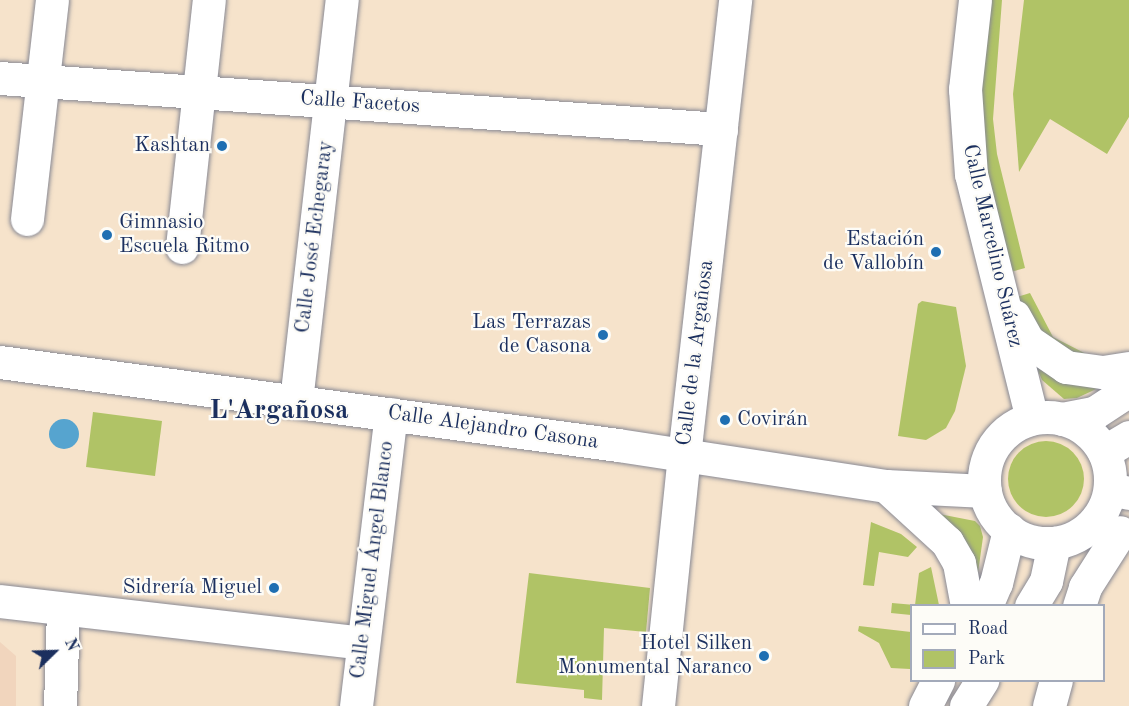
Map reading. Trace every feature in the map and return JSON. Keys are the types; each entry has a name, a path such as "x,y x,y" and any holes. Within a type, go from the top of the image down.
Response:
{"street":[{"path":"27,219 44,81 51,0"},
{"path":"182,247 209,0"},
{"name":"Calle José Echegaray","path":"296,402 342,0"},
{"name":"Calle de la Argañosa","path":"658,706 735,0"},
{"name":"Calle Marcelino Suárez","path":"975,0 965,89 966,130 971,174 999,288 1047,419"},
{"name":"Calle Facetos","path":"0,78 721,129"},
{"path":"999,288 1028,341 1047,357 1082,370 1129,368"},
{"name":"Calle Alejandro Casona","path":"0,362 391,414 886,486 985,491"},
{"path":"1047,419 1116,445 1119,491 1085,531 1054,543 1023,539 1009,530 990,506 985,491 985,472 995,446 1014,426 1047,419 1094,413 1129,390"},
{"name":"Calle Miguel Ángel Blanco","path":"356,706 391,414"},
{"path":"886,486 948,542 959,563 967,604"},
{"path":"987,604 1009,530"},
{"path":"1079,604 1085,587 1120,532"},
{"path":"1032,604 1046,581 1054,543"},
{"path":"0,601 362,643"},
{"path":"60,706 63,610"},
{"path":"925,706 937,682"},
{"path":"966,706 981,682"},
{"path":"1049,706 1056,682"}],"shaded area":[{"path":"0,642 16,656 16,706 0,706"}],"green space":[{"path":"989,0 1002,0 993,119 997,154 1025,268 1011,272 983,153 980,89"},
{"path":"1024,0 1129,0 1129,117 1107,154 1050,119 1019,172 1013,94"},
{"path":"1030,293 1053,337 1104,363 1043,341 1017,297"},
{"path":"922,301 956,307 966,366 955,411 946,428 926,440 898,436 918,304"},
{"path":"1033,359 1109,383 1077,398 1064,399 1042,380"},
{"path":"93,412 162,421 155,476 86,467"},
{"path":"1046,441 1061,444 1073,452 1081,464 1084,479 1081,494 1073,506 1061,514 1046,517 1031,514 1019,506 1011,494 1008,479 1011,464 1019,452 1031,444"},
{"path":"939,514 975,521 980,526 983,537 977,580"},
{"path":"871,522 901,534 917,547 908,557 879,552 874,586 863,585"},
{"path":"931,567 939,604 915,604 919,573"},
{"path":"529,573 650,588 646,632 604,628 602,700 584,698 584,690 516,683"},
{"path":"892,603 910,605 910,615 891,613"},
{"path":"859,626 910,632 910,669 891,668 879,643 858,631"}],"water":[{"path":"64,419 75,423 79,434 75,445 64,449 53,445 49,434 53,423"}],"place":[{"name":"Kashtan","path":"222,146"},
{"name":"Gimnasio Escuela Ritmo","path":"107,235"},
{"name":"Estación de Vallobín","path":"936,252"},
{"name":"Las Terrazas de Casona","path":"603,335"},
{"name":"Covirán","path":"725,420"},
{"name":"Sidrería Miguel","path":"274,588"},
{"name":"Hotel Silken Monumental Naranco","path":"764,656"}],"district":[{"name":"L'Argañosa","path":"279,411"}]}
